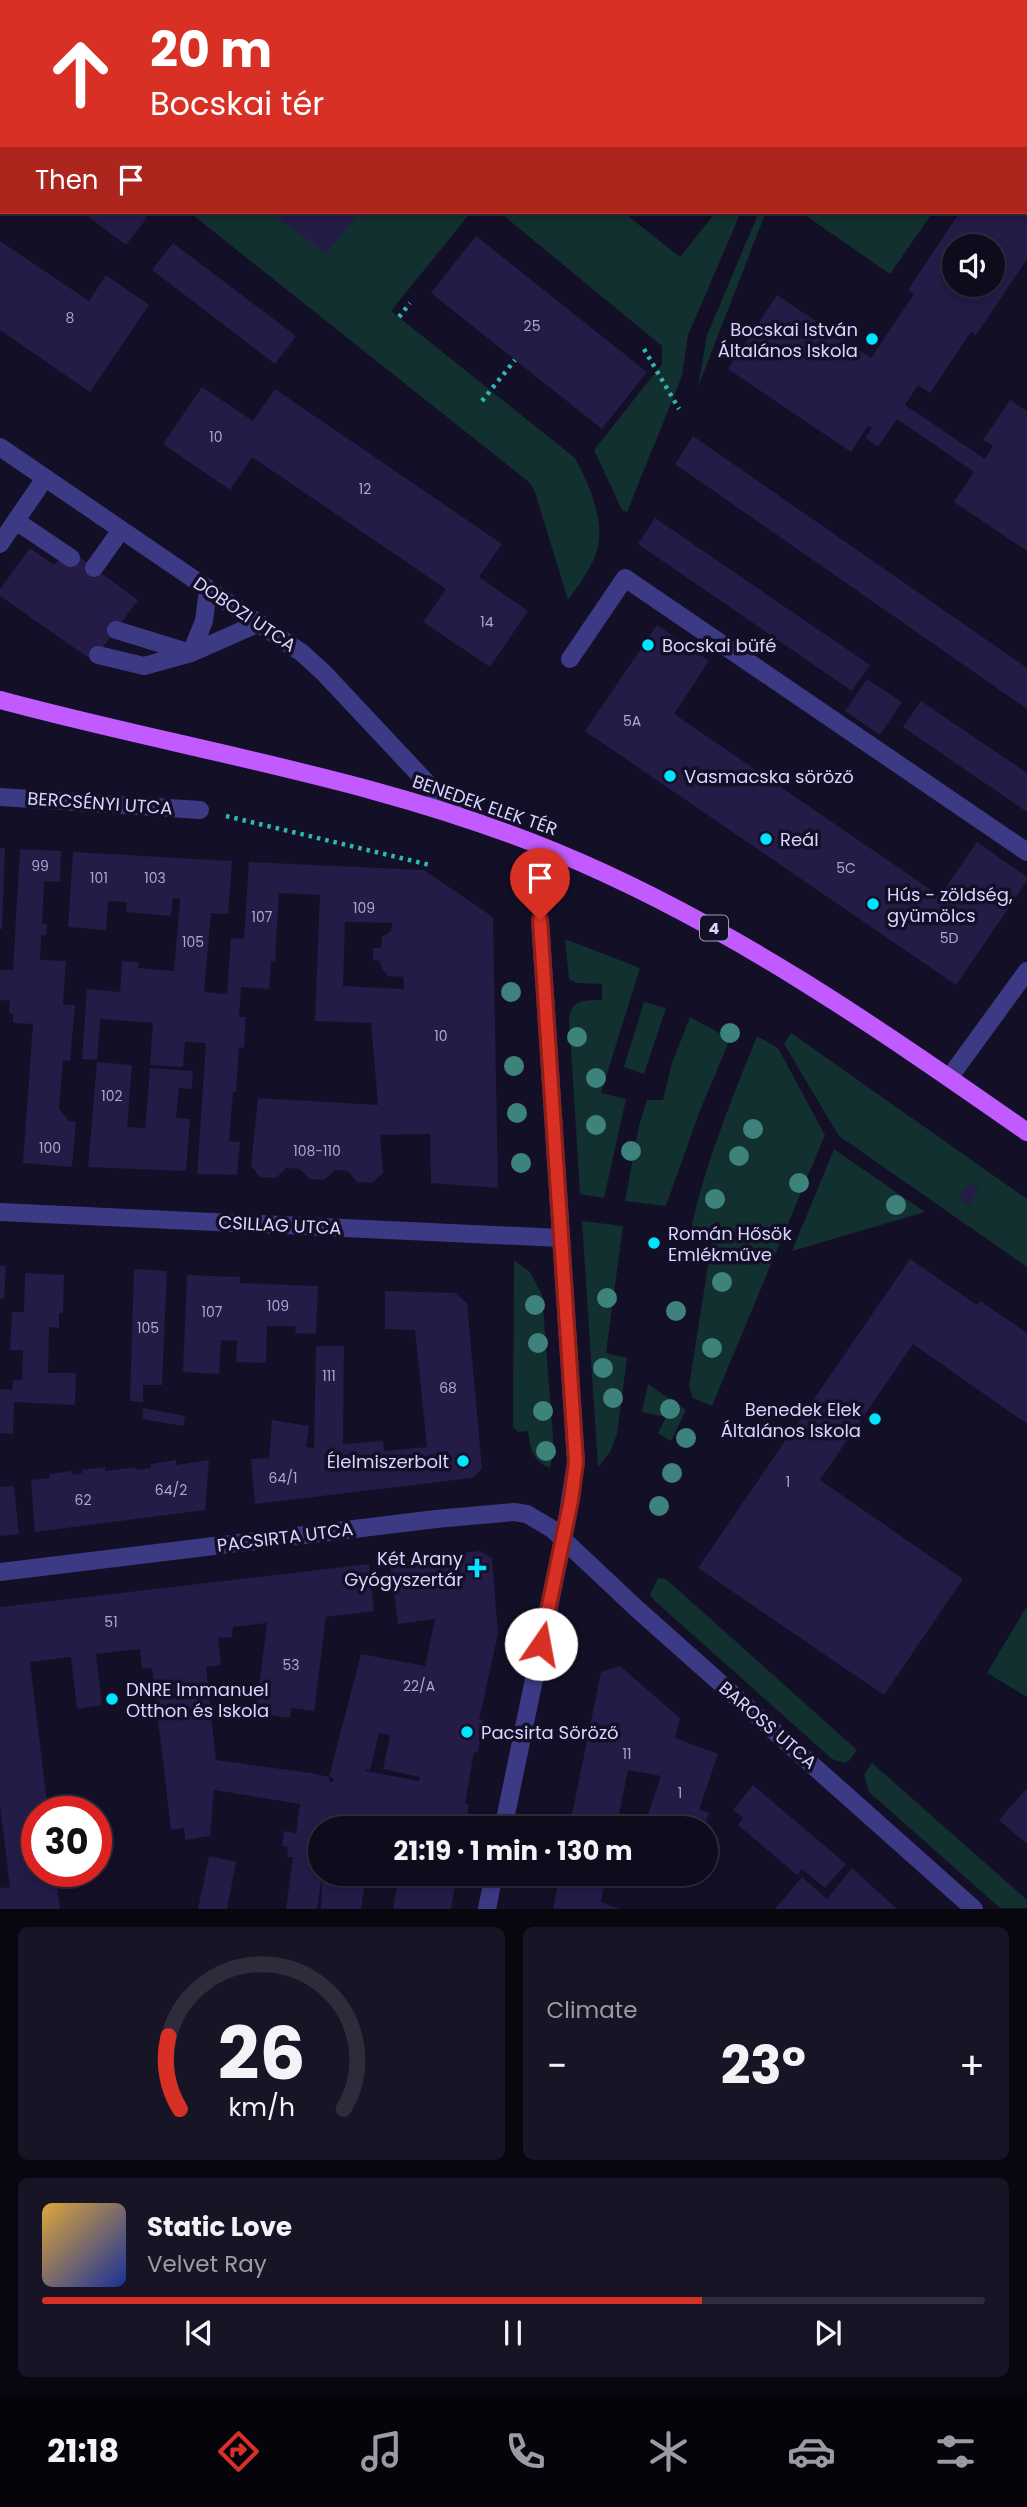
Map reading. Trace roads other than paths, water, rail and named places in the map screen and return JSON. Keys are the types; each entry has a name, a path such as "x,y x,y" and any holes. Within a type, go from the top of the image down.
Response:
{"main road":[{"name":"BENEDEK ELEK TÉR","path":"0,699 71,719 376,791 556,852 717,930 800,980 949,1078"},
{"name":"4","path":"949,1078 1027,1132"}],"street":[{"name":"DOBOZI UTCA","path":"0,447 302,653 459,817"},
{"path":"0,544 45,478"},
{"path":"16,521 71,558"},
{"path":"94,568 121,530"},
{"path":"570,659 625,578 1027,852"},
{"path":"191,653 204,621 208,589"},
{"path":"98,655 144,666 191,653 259,623"},
{"path":"116,630 191,653"},
{"name":"BERCSÉNYI UTCA","path":"0,797 200,810"},
{"path":"506,1816 571,1500 576,1462 540,920"},
{"path":"949,1078 1027,971"},
{"name":"CSILLAG UTCA","path":"0,1212 561,1238"},
{"name":"PACSIRTA UTCA","path":"0,1572 506,1512 527,1514 563,1539"},
{"name":"BAROSS UTCA","path":"563,1539 636,1608 974,1909"},
{"path":"486,1909 491,1886"}],"place":[{"name":"Bocskai István Általános Iskola","path":"872,339"},
{"name":"Bocskai büfé","path":"648,645"},
{"name":"Vasmacska söröző","path":"670,776"},
{"name":"Reál","path":"766,839"},
{"name":"Hús - zöldség, gyümölcs","path":"873,904"},
{"name":"Román Hősök Emlékműve","path":"654,1243"},
{"name":"Benedek Elek Általános Iskola","path":"875,1419"},
{"name":"Élelmiszerbolt","path":"463,1461"},
{"name":"Két Arany Gyógyszertár","path":"477,1568"},
{"name":"DNRE Immanuel Otthon és Iskola","path":"112,1699"},
{"name":"Pacsirta Söröző","path":"467,1732"}]}
